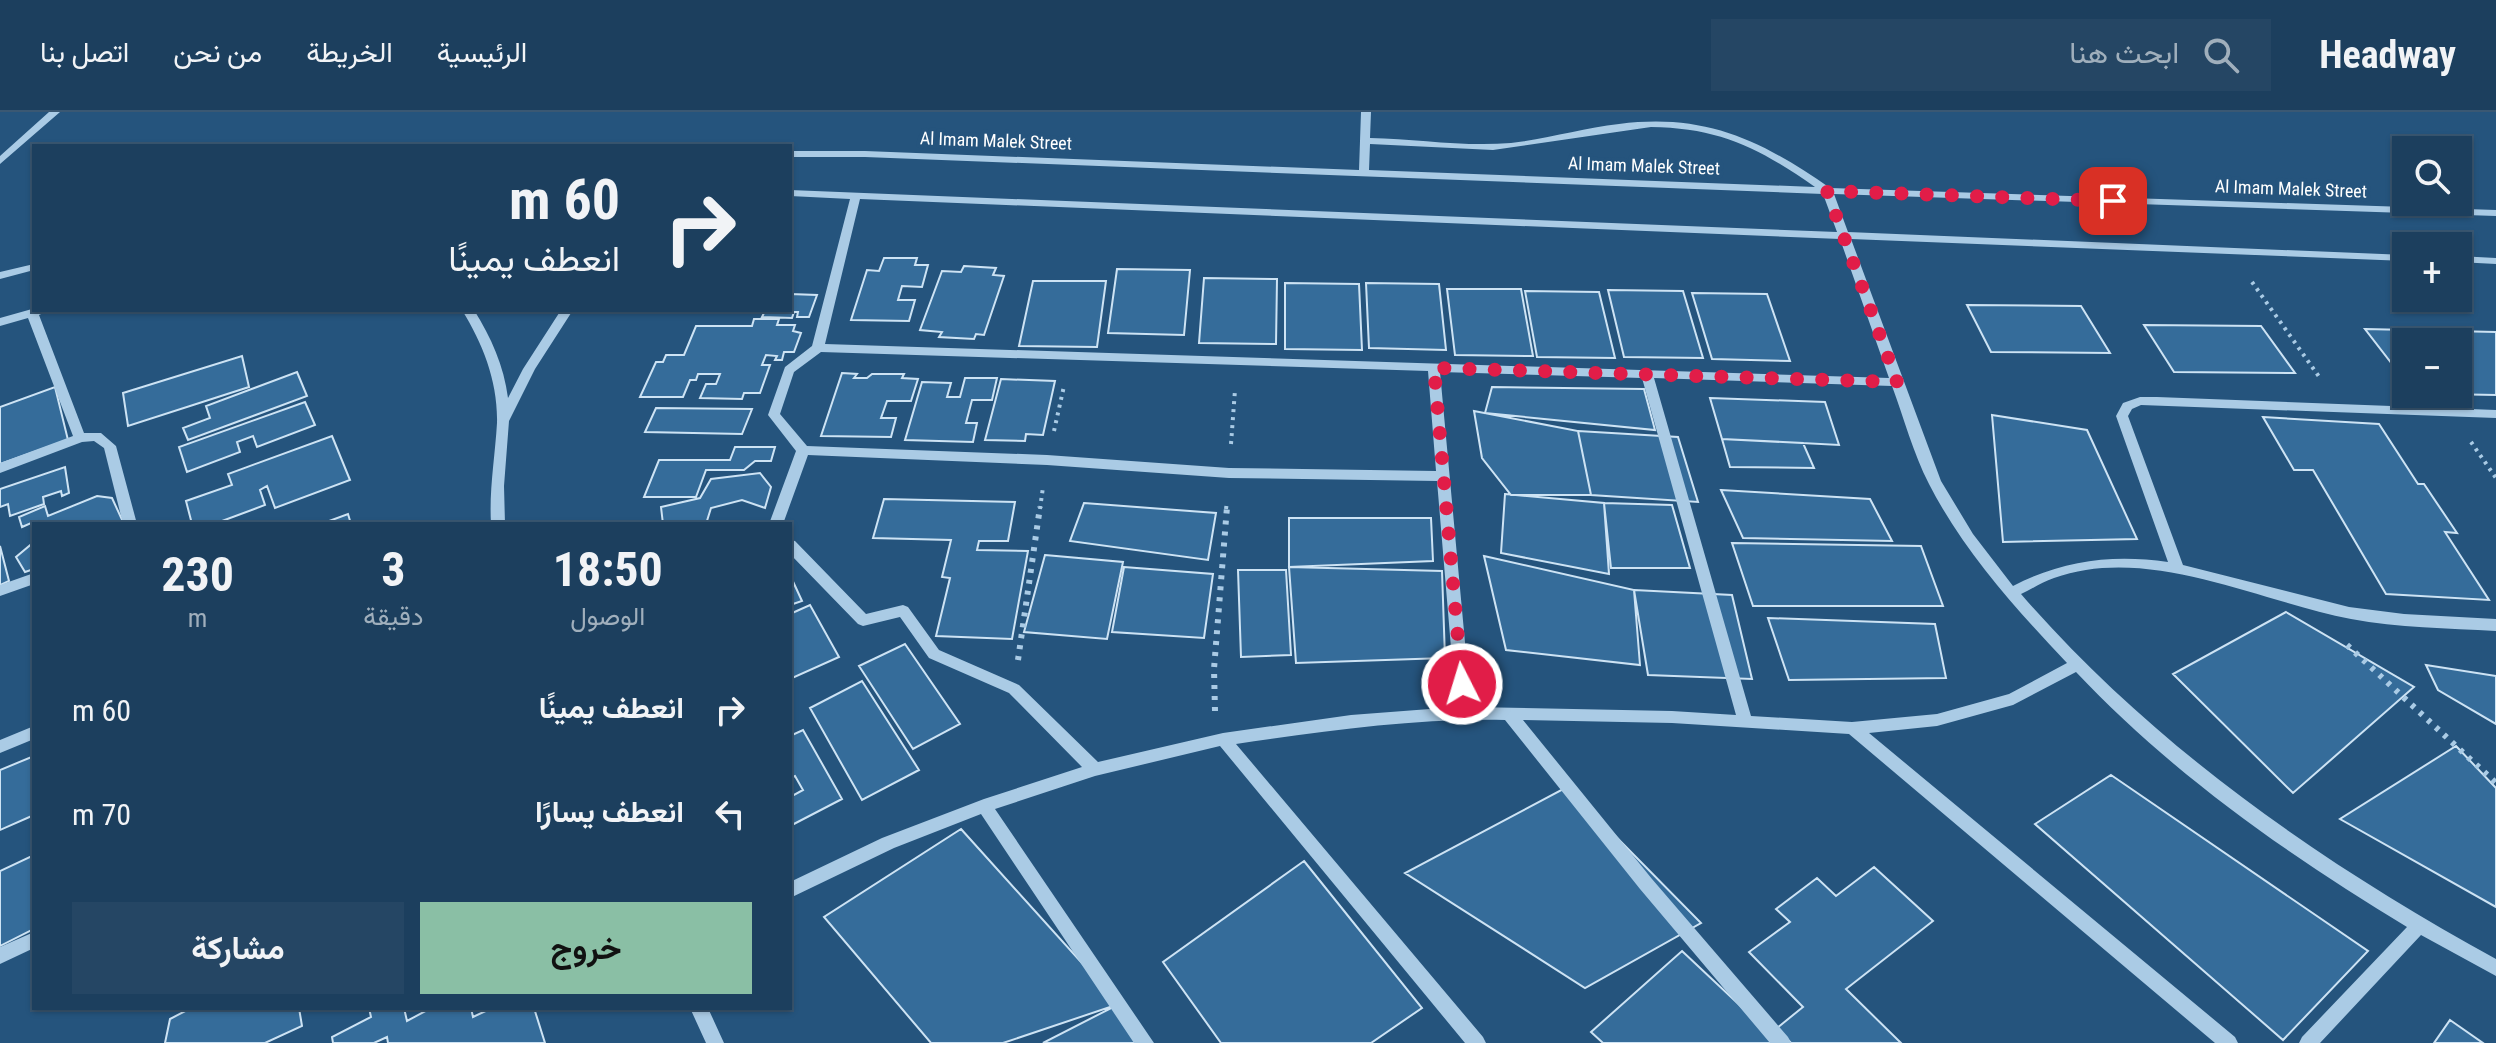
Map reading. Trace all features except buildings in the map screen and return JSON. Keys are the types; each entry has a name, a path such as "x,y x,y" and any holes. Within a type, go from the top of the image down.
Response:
{"street":[{"path":"0,161 55,112"},
{"path":"1364,173 1366,112"},
{"path":"1365,141 1479,148 1542,142 1620,127 1655,124 1698,126 1750,142 1786,162 1827,191 1934,481 1967,535 2011,593 2076,665 2145,729 2225,795 2316,860 2496,968"},
{"name":"Al Imam Malek Street","path":"792,154 865,154 2496,213"},
{"path":"792,193 2392,258"},
{"path":"856,194 818,348 789,370 774,415 803,450 1047,460 1229,473 1443,476"},
{"path":"2472,260 2496,261"},
{"path":"0,276 32,268"},
{"path":"0,322 38,312 80,438"},
{"path":"469,312 481,329 497,372 503,421 497,462 498,522"},
{"path":"503,421 529,369 566,312"},
{"path":"818,348 1897,382"},
{"path":"1434,368 1464,713"},
{"path":"1647,374 1745,721"},
{"path":"2177,568 2125,427 2122,416 2127,406 2148,401 2496,414"},
{"path":"0,468 80,438 96,436 110,446 129,522"},
{"path":"777,522 803,450"},
{"path":"792,547 863,620 903,611 934,654 1014,689 1095,769"},
{"path":"2011,593 2056,571 2113,563 2177,568 2355,614 2496,625"},
{"path":"0,591 32,579"},
{"path":"792,889 888,843 984,806 1095,769 1223,739 1351,721 1464,713 1745,721 1852,728 1937,720 2013,699 2076,665"},
{"path":"1510,715 1646,884 1782,1043"},
{"path":"1852,728 2229,1043"},
{"path":"0,747 32,733"},
{"path":"1223,739 1477,1043"},
{"path":"984,806 1145,1043"},
{"path":"2308,1043 2420,925"},
{"path":"0,956 32,941"},
{"path":"700,1010 715,1043"}],"path":[{"path":"2231,252 2342,408"},
{"path":"1014,689 1047,460 1071,358"},
{"path":"1223,739 1213,692 1237,362"},
{"path":"2345,643 2496,783"}],"route":[{"path":"1462,684 1434,368 1897,382 1827,191 2113,201"}]}
